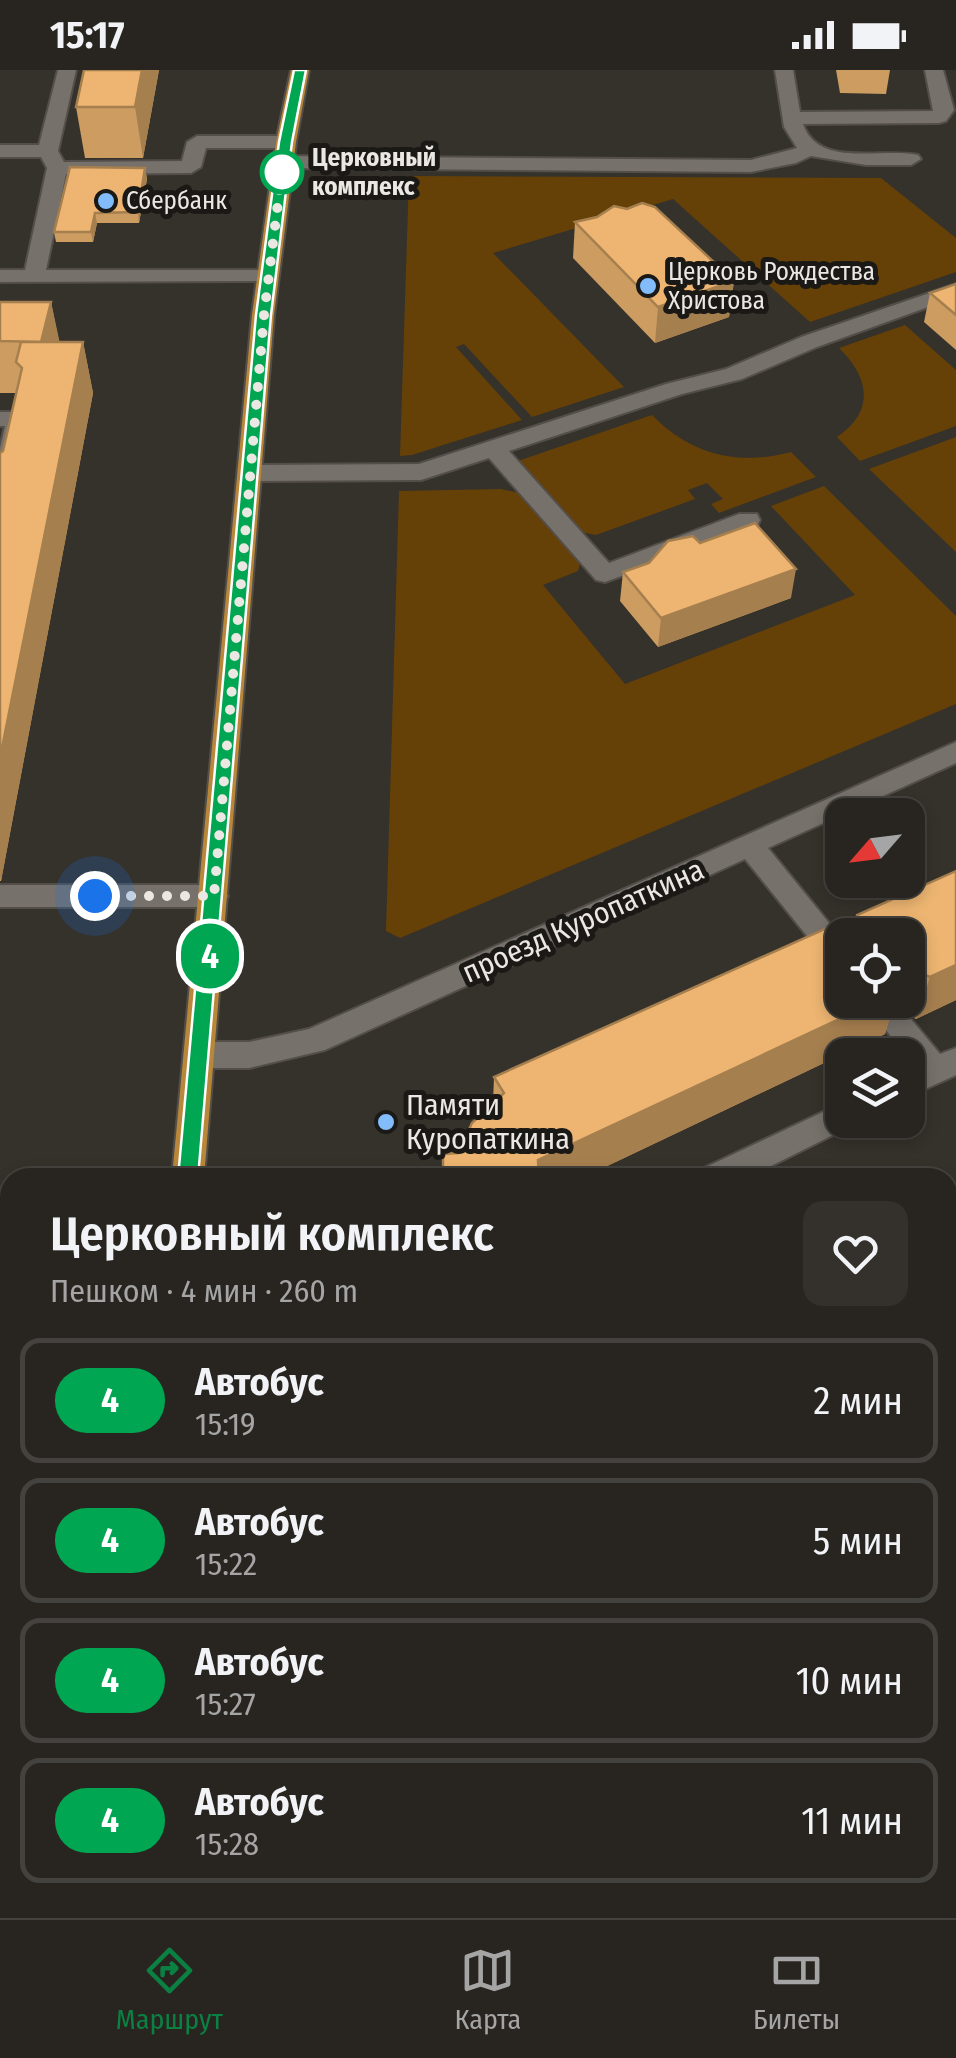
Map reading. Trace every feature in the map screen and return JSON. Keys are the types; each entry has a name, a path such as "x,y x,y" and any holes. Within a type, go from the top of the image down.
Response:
{"main road":[{"path":"189,1168 268,276 284,152 300,70"}],"street":[{"path":"34,276 67,70"},
{"path":"784,70 797,134 812,148 845,158 911,160"},
{"path":"794,118 939,118 944,110 934,70"},
{"path":"0,151 52,159 190,166 196,142 284,152 752,166 789,159 812,148"},
{"path":"0,276 268,276"},
{"path":"250,473 421,472 674,389 734,374 810,342 956,290"},
{"path":"0,419 18,419 0,502"},
{"path":"494,449 605,574 748,520"},
{"name":"проезд Куропаткина","path":"201,1055 250,1055 314,1041 956,752"},
{"path":"751,846 825,938"},
{"path":"0,896 214,896"},
{"path":"899,1027 933,1072"},
{"path":"735,1168 825,1124"}],"shaded area":[{"path":"409,176 881,178 956,238 956,272 810,322 673,199 493,253 624,387 532,417 464,344 456,347 522,420 400,456"},
{"path":"905,325 956,370 956,426 860,461 837,437 858,416 864,394 857,370 839,348"},
{"path":"652,415 683,440 716,454 752,458 791,452 816,477 719,513 711,504 723,499 707,483 688,490 695,499 596,535 580,532 518,461"},
{"path":"956,437 956,552 869,469"},
{"path":"824,486 956,616 956,704 400,938 386,931 399,491 501,489 519,493 580,563 578,571 543,585 625,684 855,595 771,506"}],"building":[{"path":"84,70 142,70 135,107 76,107"},
{"name":"Сбербанк","path":"70,167 145,168 138,212 95,213 91,232 54,232"},
{"path":"642,203 655,207 734,281 658,307 575,222 597,217 614,206 627,209"},
{"path":"956,284 956,315 930,293"},
{"path":"0,302 51,302 41,342 0,341"},
{"path":"21,342 83,342 0,758 0,453 22,368 16,362"},
{"path":"755,523 796,569 661,618 623,572 649,563 668,541 693,536 700,543"},
{"path":"956,871 956,965 930,977 925,974 925,918 857,918 895,898 925,898 925,885"},
{"path":"825,929 825,1018 842,1018 538,1160 538,1168 443,1168 443,1154 458,1153 472,1123 504,1093 494,1077"}],"bus line":[{"name":"4","path":"189,1168 264,315 291,106 300,70"}],"place":[{"name":"Церковный комплекс","path":"282,172"},
{"name":"Сбербанк","path":"106,201"},
{"name":"Церковь Рождества Христова","path":"648,286"},
{"name":"Памяти Куропаткина","path":"386,1122"}],"route":[{"path":"95,896 214,896 264,315 283,162 282,172"}]}
